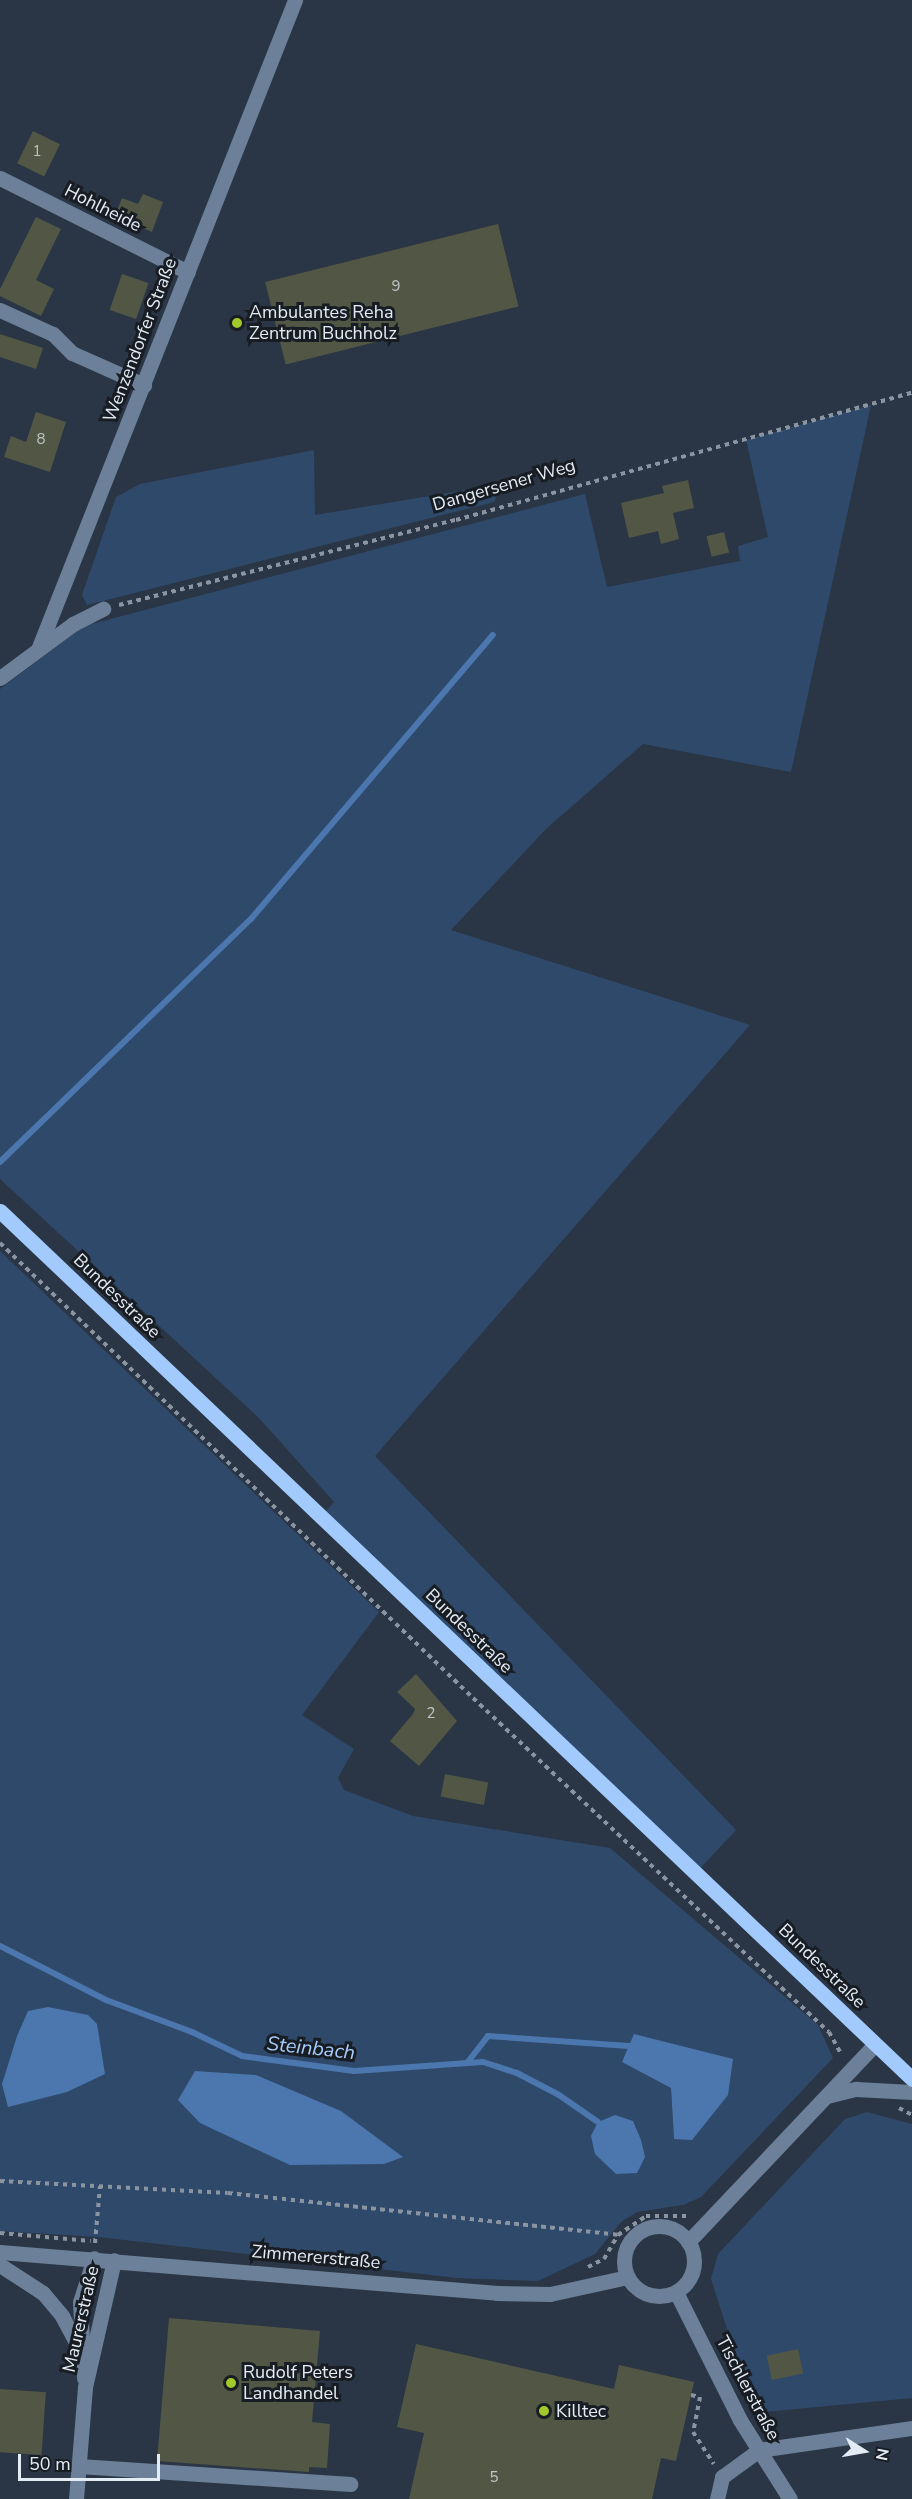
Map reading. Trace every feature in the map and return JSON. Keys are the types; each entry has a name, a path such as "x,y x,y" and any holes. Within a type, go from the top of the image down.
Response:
{"main road":[{"name":"Bundesstraße","path":"0,1211 912,2079"}],"street":[{"name":"Wenzendorfer Straße","path":"0,678 39,647 295,0"},
{"name":"Hohlheide","path":"0,178 188,272"},
{"path":"0,309 53,334 72,353 144,385"},
{"path":"39,647 73,624 110,607"},
{"path":"688,2242 875,2044"},
{"path":"827,2096 856,2089 912,2092"},
{"path":"666,2227 688,2242 693,2270 686,2284 676,2292 648,2295 627,2277 625,2252 641,2231 666,2227"},
{"name":"Zimmererstraße","path":"0,2252 497,2293 550,2294 627,2277"},
{"name":"Maurerstraße","path":"85,2387 80,2350 80,2302 94,2258"},
{"name":"Maurerstraße","path":"76,2499 85,2387 114,2260"},
{"name":"Maurerstraße","path":"0,2265 43,2293 62,2316 80,2350"},
{"name":"Tischlerstraße","path":"676,2292 759,2450 790,2499"},
{"path":"717,2499 722,2477 759,2450 912,2428"},
{"path":"79,2466 350,2484"}],"path":[{"name":"Dangersener Weg","path":"110,607 456,520 912,393"},
{"path":"0,1243 473,1698 830,2032 841,2054 838,2061"},
{"path":"0,2181 228,2193 618,2235"},
{"path":"94,2258 100,2186"},
{"path":"582,2269 604,2259 618,2235 645,2216 691,2217 699,2208"},
{"path":"0,2233 95,2241"},
{"path":"691,2395 700,2397 693,2432 722,2477"}],"shaded area":[{"path":"871,405 791,772 643,744 546,829 451,930 750,1025 375,1456 736,1830 696,1873 321,1517 334,1502 260,1419 0,1179 0,689 84,626 585,494 607,587 740,561 738,546 768,537 746,440"},
{"path":"314,450 315,515 502,484 494,502 87,605 82,595 116,497 140,484"},
{"path":"0,1251 379,1612 302,1715 354,1749 338,1778 344,1790 413,1816 610,1848 818,2025 833,2058 701,2197 683,2205 637,2212 621,2222 595,2254 538,2281 457,2278 98,2237 0,2231","holes":["634,2034 733,2060 674,2139 671,2088"]},
{"path":"48,2007 88,2015 97,2024 105,2074 67,2092 8,2107 2,2084 17,2036 28,2011"},
{"path":"634,2034 733,2059 728,2095 692,2140 674,2139 671,2088 622,2062"},
{"path":"195,2071 256,2075 341,2111 403,2157 384,2164 290,2165 200,2123 178,2100"},
{"path":"867,2112 912,2124 912,2398 754,2413 711,2279 718,2254 845,2119"},
{"path":"615,2115 633,2121 641,2140 645,2157 637,2173 616,2174 595,2154 591,2136 598,2122"}],"building":[{"path":"33,131 60,144 44,177 17,163"},
{"path":"143,194 163,202 152,232 115,216 122,198 138,204"},
{"path":"36,217 61,229 36,280 54,289 41,316 0,296 0,289"},
{"path":"498,224 519,306 286,365 265,282"},
{"path":"122,274 148,283 136,319 110,310"},
{"path":"0,334 43,348 36,369 0,357"},
{"path":"36,412 66,422 50,472 4,457 11,436 26,442"},
{"path":"688,480 694,508 673,513 679,539 661,544 658,531 629,538 621,503 664,493 662,486"},
{"path":"724,532 729,552 712,557 707,536"},
{"path":"416,1674 457,1721 419,1766 390,1741 415,1709 397,1692"},
{"path":"445,1774 488,1782 484,1805 441,1797"},
{"path":"169,2318 320,2331 312,2422 330,2424 327,2468 309,2467 309,2472 157,2461"},
{"name":"Killtec","path":"416,2344 614,2389 619,2365 694,2382 676,2461 661,2458 652,2499 409,2499 424,2433 397,2427"},
{"path":"798,2349 803,2373 772,2380 767,2356"},
{"path":"0,2389 46,2392 41,2455 0,2452"}],"waterway":[{"path":"0,1162 251,919 493,635"},
{"name":"Steinbach","path":"0,1946 106,2000 192,2032 242,2056 354,2071 483,2062 517,2073 559,2095 598,2122"},
{"name":"Steinbach","path":"467,2063 488,2036 629,2046"}],"place":[{"name":"Ambulantes Reha Zentrum Buchholz","path":"237,323"},
{"name":"Rudolf Peters Landhandel","path":"231,2383"},
{"name":"Killtec","path":"544,2411"}]}
